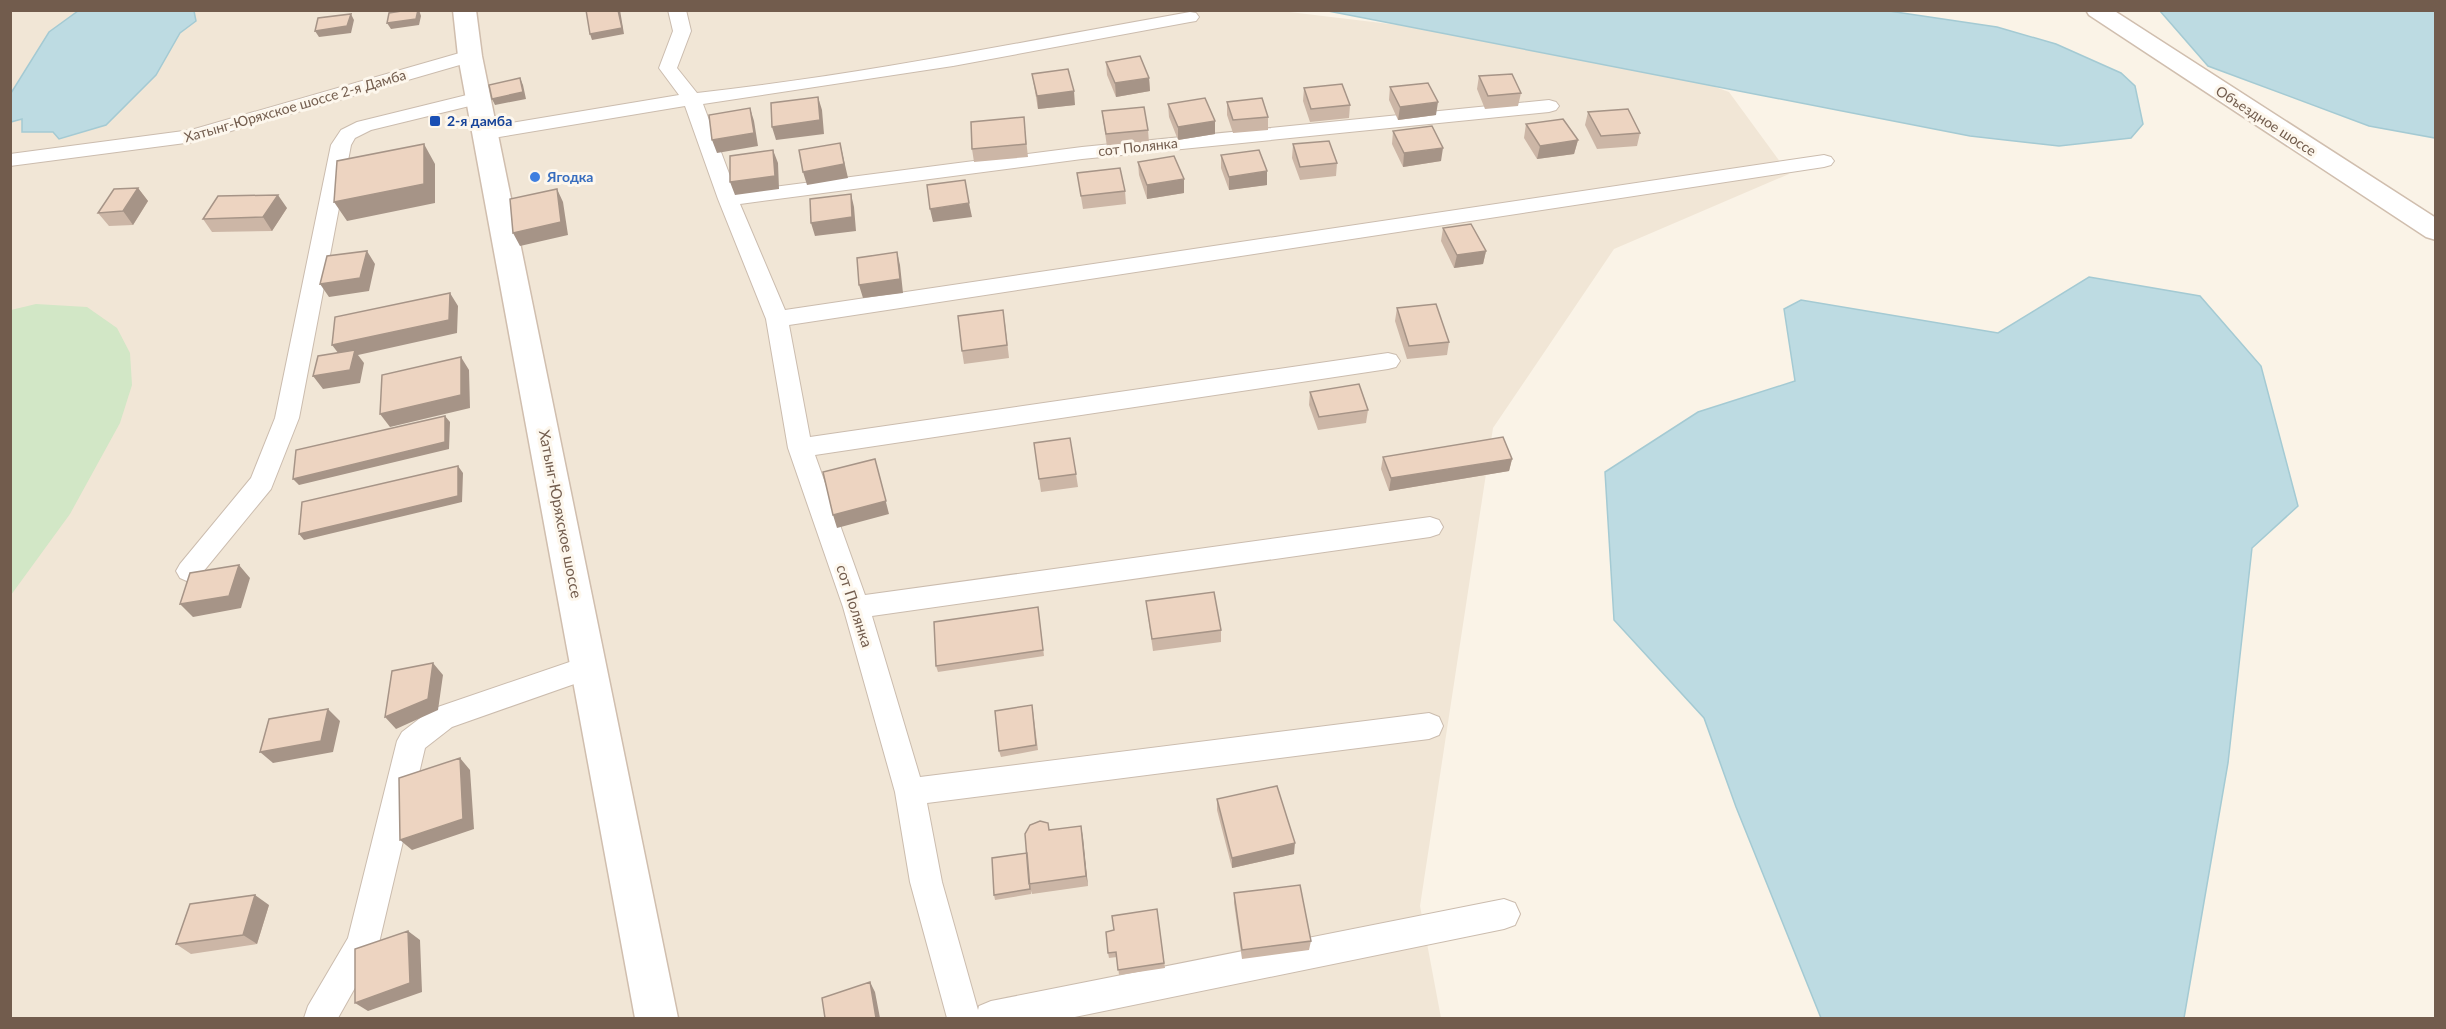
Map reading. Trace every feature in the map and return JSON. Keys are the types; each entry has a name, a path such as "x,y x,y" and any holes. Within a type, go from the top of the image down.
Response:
{"main road":[{"name":"Хатынг-Юряхское шоссе","path":"464,10 470,56 487,133 657,1018"},
{"name":"Объездное шоссе","path":"2097,10 2436,231"}],"street":[{"name":"сот Полянка","path":"677,10 682,31 668,68 692,99 728,199 777,319 800,448 856,607 910,792 926,882 963,1018"},
{"path":"487,133 692,99 739,94 953,60 1190,17"},
{"name":"Хатынг-Юряхское шоссе 2-я Дамба","path":"10,160 193,136 470,56"},
{"path":"189,571 262,482 287,418 341,145 348,134 364,126 479,98"},
{"name":"сот Полянка","path":"728,199 1082,153 1549,106"},
{"path":"777,319 1824,161"},
{"path":"800,448 1388,361"},
{"path":"856,607 1430,527"},
{"path":"320,1018 363,943 412,741 442,718 590,666"},
{"path":"910,792 1429,726"},
{"path":"991,1018 1504,914"}],"shaded area":[{"path":"10,11 1281,11 1533,41 1666,69 1729,92 1789,174 1614,249 1493,428 1420,906 1441,1018 11,1018"}],"green space":[{"path":"36,304 87,307 117,328 130,353 132,385 120,423 70,514 11,595 11,310"}],"water":[{"path":"1323,10 1889,11 1997,27 2056,44 2121,73 2135,86 2143,124 2131,138 2059,146 1970,136"},
{"path":"78,11 194,11 196,21 180,33 156,75 106,125 59,139 53,132 22,132 22,119 11,122 11,93 49,32"},
{"path":"2160,11 2435,11 2435,138 2369,126 2208,66"},
{"path":"2089,277 2200,296 2261,366 2298,506 2252,548 2228,763 2184,1018 1821,1018 1736,807 1704,718 1614,620 1605,472 1698,412 1795,381 1784,309 1801,300 1998,333"}],"building":[{"path":"418,10 416,19 387,23 389,13"},
{"path":"586,10 618,10 622,28 590,34"},
{"path":"351,14 347,26 315,31 318,18"},
{"path":"1140,56 1149,78 1115,83 1106,62"},
{"path":"1068,69 1074,91 1037,96 1032,74"},
{"path":"1512,74 1521,93 1488,96 1479,76"},
{"path":"520,78 523,92 492,99 489,85"},
{"path":"1428,83 1438,102 1400,107 1390,87"},
{"path":"1342,84 1350,105 1311,109 1304,88"},
{"path":"818,97 820,120 772,127 771,103"},
{"path":"1205,98 1215,121 1178,127 1168,104"},
{"path":"1262,98 1268,117 1233,120 1227,102"},
{"path":"1144,107 1148,130 1106,134 1102,111"},
{"path":"750,108 754,133 712,140 709,115"},
{"path":"1628,109 1640,133 1601,136 1588,112"},
{"path":"1024,117 1026,144 972,149 971,122"},
{"path":"1563,119 1578,140 1540,146 1526,124"},
{"path":"1432,126 1443,148 1404,153 1393,131"},
{"path":"1329,141 1337,163 1300,167 1293,144"},
{"path":"840,143 844,164 803,172 799,150"},
{"path":"424,144 424,184 334,202 337,161"},
{"path":"773,150 775,176 730,182 730,156"},
{"path":"1259,150 1267,171 1229,177 1221,155"},
{"path":"1174,156 1184,179 1147,185 1138,162"},
{"path":"1120,168 1125,191 1081,196 1077,173"},
{"path":"965,180 969,203 930,209 927,185"},
{"path":"138,188 123,211 98,213 114,189"},
{"path":"557,189 561,222 513,233 510,199"},
{"path":"851,194 852,217 811,223 810,199"},
{"path":"278,195 263,217 203,219 218,196"},
{"path":"1471,224 1486,251 1457,255 1443,228"},
{"path":"367,251 360,278 320,284 327,256"},
{"path":"897,252 900,279 859,285 857,258"},
{"path":"450,293 449,320 332,345 335,317"},
{"path":"1436,304 1449,342 1409,346 1397,308"},
{"path":"1003,310 1007,345 962,351 958,316"},
{"path":"355,350 350,370 313,376 318,356"},
{"path":"461,357 461,395 380,414 382,375"},
{"path":"1359,384 1368,410 1319,417 1310,392"},
{"path":"445,416 445,442 293,479 296,450"},
{"path":"1503,437 1512,459 1391,478 1383,457"},
{"path":"1070,438 1076,474 1039,479 1034,443"},
{"path":"875,459 886,501 833,515 823,472"},
{"path":"458,466 458,496 299,534 302,502"},
{"path":"239,565 229,596 180,604 190,573"},
{"path":"1214,592 1221,630 1152,639 1146,601"},
{"path":"1038,607 1043,650 936,666 934,622"},
{"path":"433,663 428,699 385,717 392,671"},
{"path":"1032,705 1036,745 999,751 995,711"},
{"path":"328,709 321,741 260,752 269,719"},
{"path":"460,758 463,819 400,840 399,778"},
{"path":"1277,786 1295,843 1232,858 1217,799"},
{"path":"1040,821 1048,823 1049,830 1081,826 1086,876 1029,884 1025,834 1030,825"},
{"path":"1027,853 1030,889 994,895 992,858"},
{"path":"1300,885 1311,941 1242,950 1234,893"},
{"path":"255,895 243,935 176,944 190,904"},
{"path":"1157,909 1164,963 1118,970 1116,952 1108,953 1106,932 1114,930 1112,916"},
{"path":"408,931 410,983 355,1003 355,949"},
{"path":"870,982 876,1018 825,1018 822,998"}],"place":[{"name":"2-я дамба","path":"435,121"},
{"name":"Ягодка","path":"535,177"}]}
